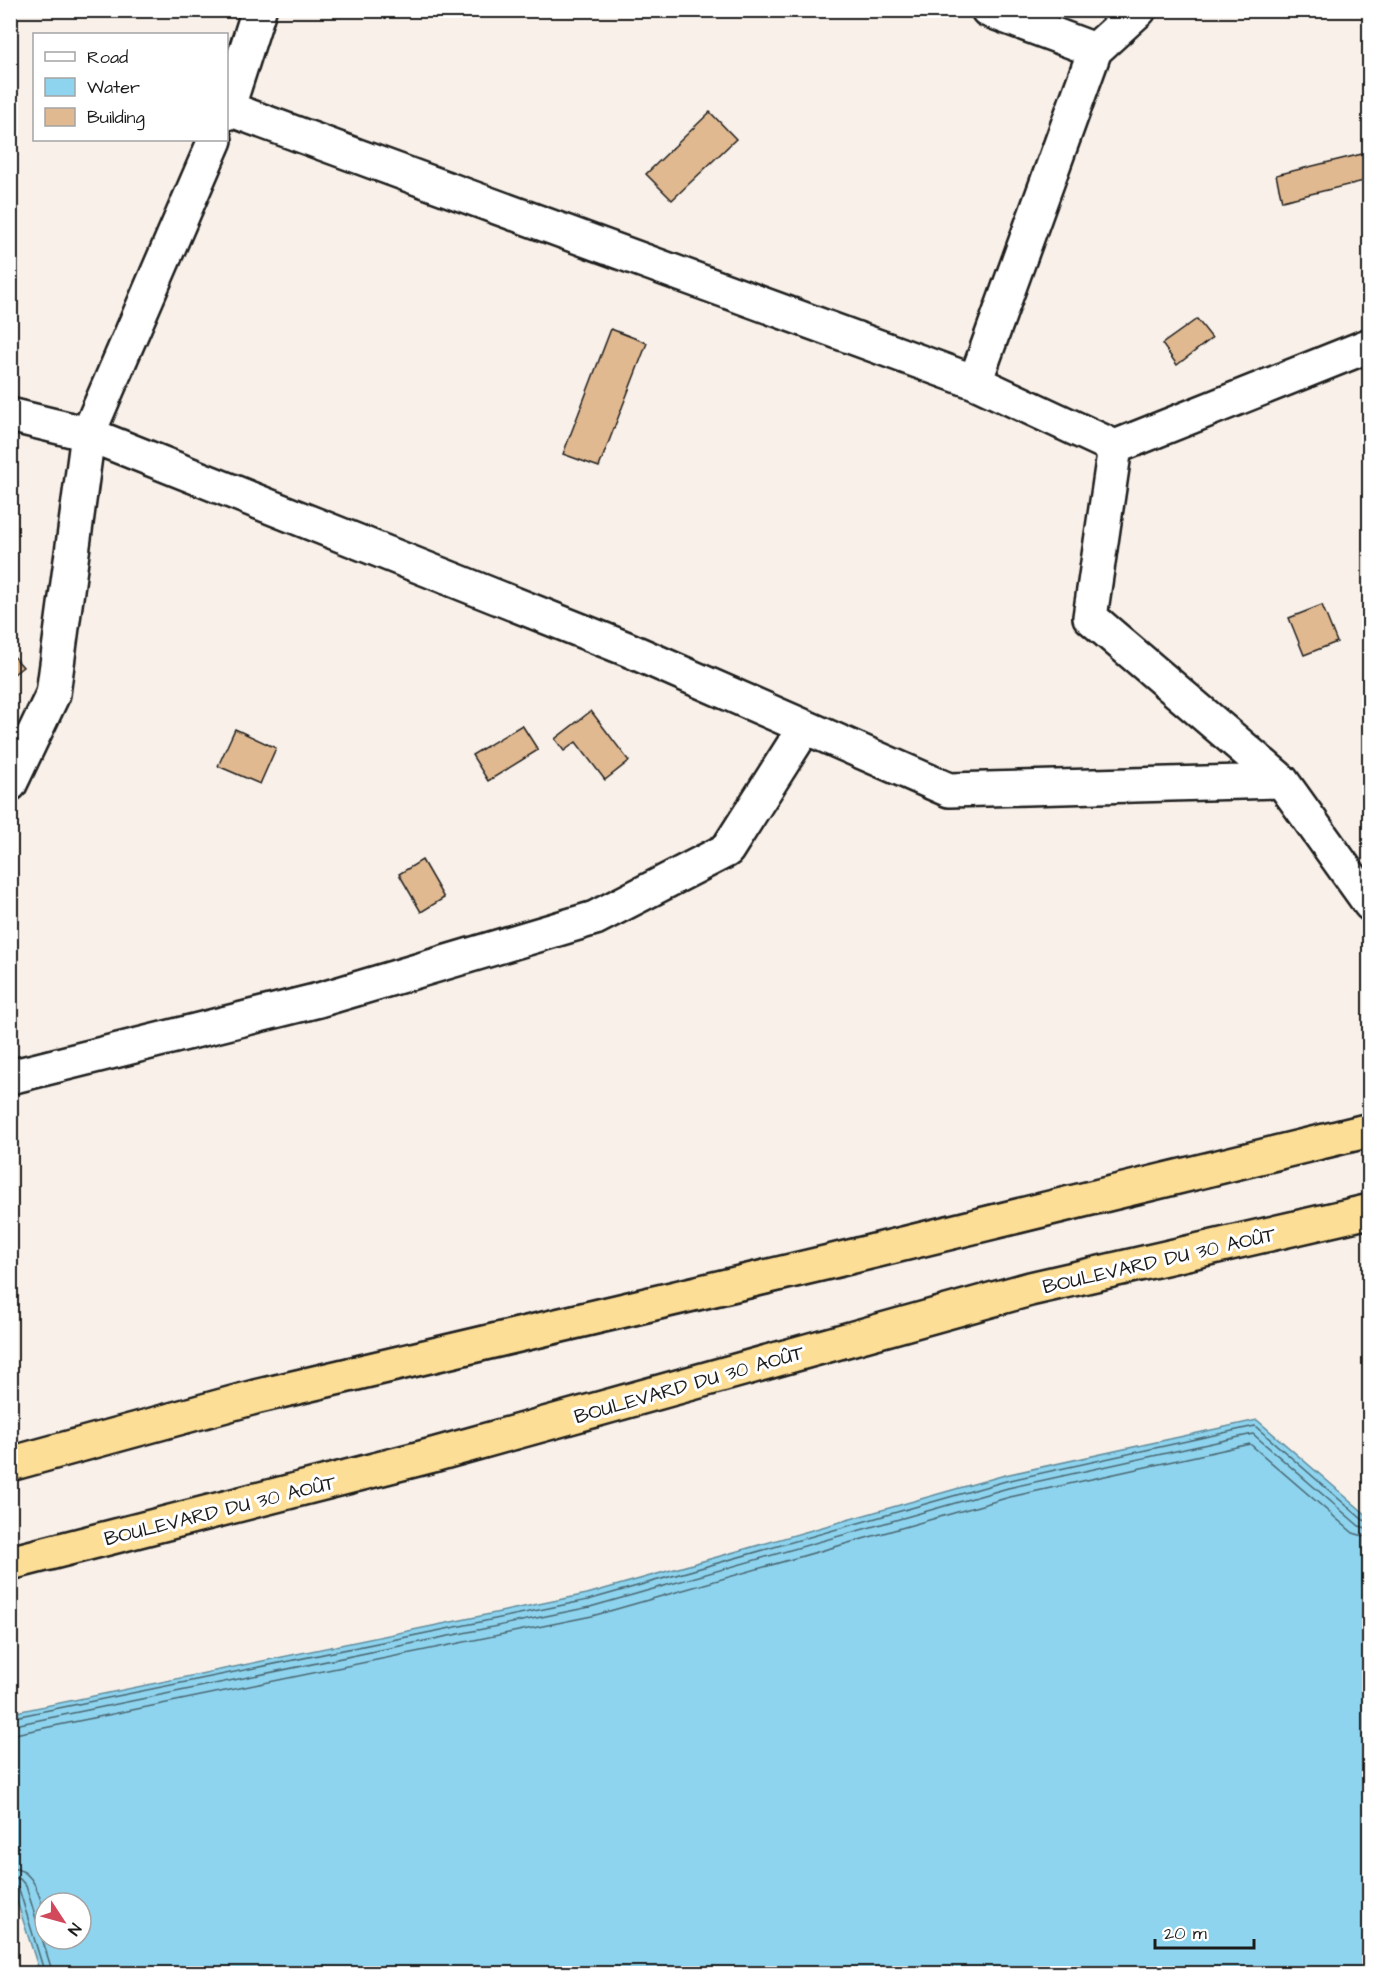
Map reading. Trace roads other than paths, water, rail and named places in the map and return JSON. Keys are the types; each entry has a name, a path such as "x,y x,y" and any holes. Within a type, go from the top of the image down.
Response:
{"highway":[{"path":"10,1464 255,1397 829,1262 1370,1130"},
{"name":"BOULEVARD DU 30 AOÛT","path":"10,1563 433,1455 1030,1289 1370,1211"}],"street":[{"path":"228,108 259,10"},
{"path":"988,10 1095,50"},
{"path":"975,382 1095,50 1139,10"},
{"path":"228,111 975,382 1115,447 1370,345"},
{"path":"10,784 53,694 88,434 215,141"},
{"path":"10,415 88,434 627,649 949,790 1282,781"},
{"path":"1115,447 1090,617 1282,781 1370,904"},
{"path":"10,1077 320,1000 595,918 727,850 805,727"}],"water":[{"path":"1257,1420 1369,1517 1369,1973 40,1973 11,1883 11,1713 587,1594 1005,1475"}]}
